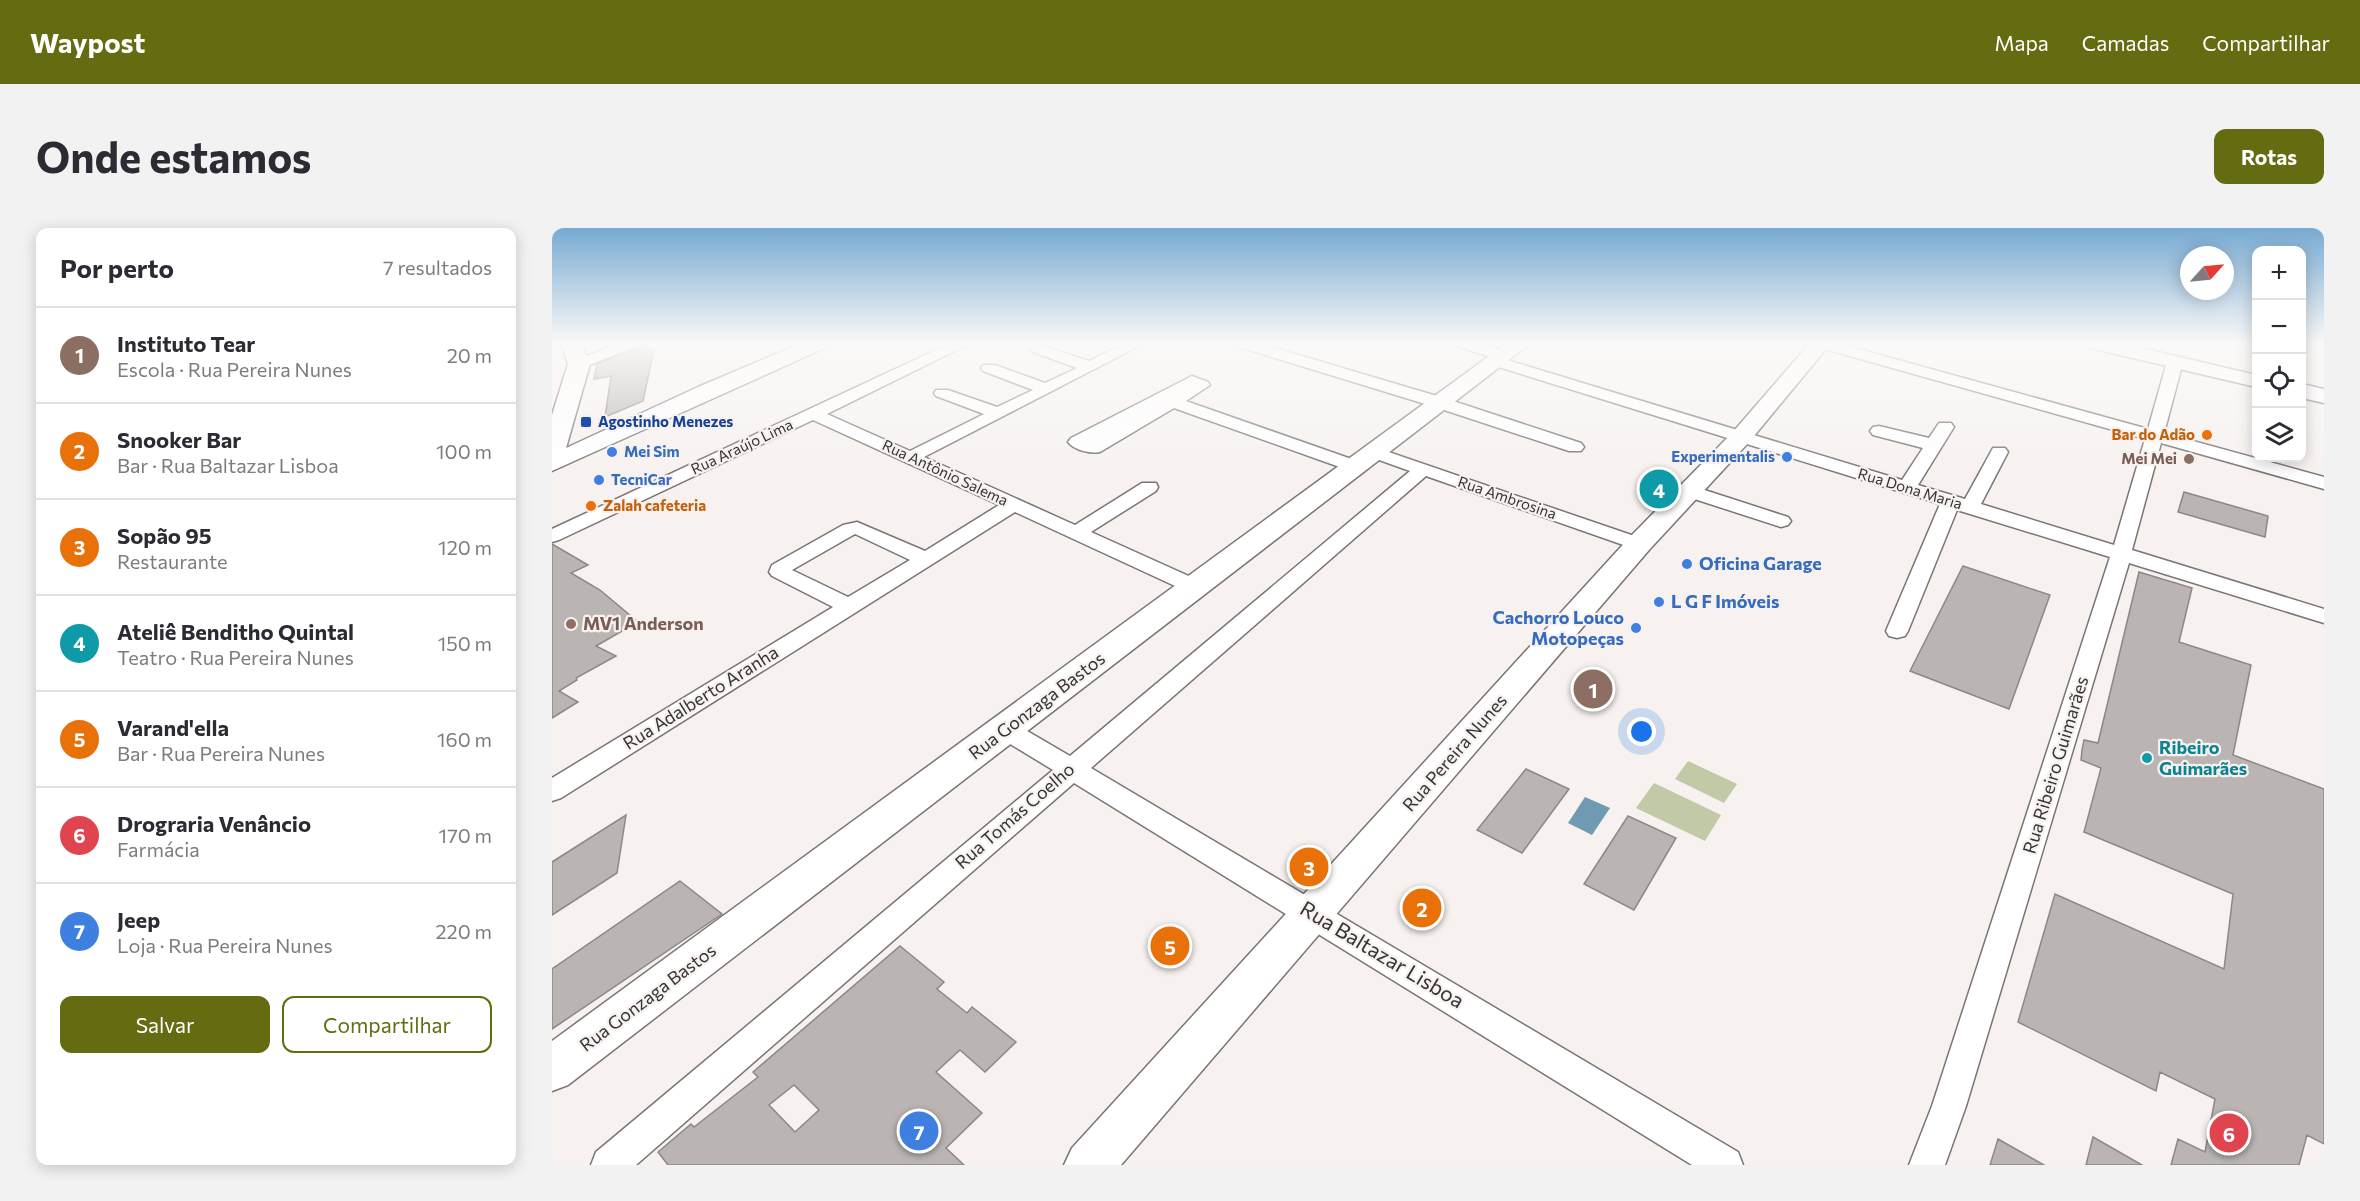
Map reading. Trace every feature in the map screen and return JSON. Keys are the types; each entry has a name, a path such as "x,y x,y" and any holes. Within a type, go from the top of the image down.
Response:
{"main road":[{"path":"552,454 567,387"},
{"path":"552,464 718,387"},
{"name":"Rua Gonzaga Bastos","path":"552,1069 1463,387"},
{"name":"Rua Pereira Nunes","path":"1089,1165 1314,914 1639,544 1741,437 1783,387"},
{"path":"2306,392 2324,396"}],"street":[{"name":"Rua Araújo Lima","path":"552,536 872,387"},
{"path":"1040,387 1046,389"},
{"path":"911,457 1051,387"},
{"path":"1387,387 1575,447"},
{"name":"Rua Dona Maria","path":"1600,387 1741,437 2324,616"},
{"path":"1976,387 2324,483"},
{"name":"Rua Ribeiro Guimarães","path":"1927,1165 1952,1095 2121,554 2169,387"},
{"path":"942,393 998,413"},
{"name":"Rua Ambrosina","path":"1165,400 1364,459 1423,469 1639,544"},
{"name":"Rua Antônio Salema","path":"814,414 1195,588"},
{"path":"1907,488 1945,427"},
{"path":"1879,431 1934,445"},
{"path":"1897,631 1960,504 2000,452"},
{"name":"Rua Tomás Coelho","path":"609,1165 1423,469"},
{"path":"1076,533 1149,487"},
{"path":"1689,491 1781,521"},
{"name":"Rua Adalberto Aranha","path":"552,790 1013,505"},
{"path":"849,606 779,572 779,569 850,529 857,528 926,559"},
{"name":"Rua Baltazar Lisboa","path":"1006,729 1725,1165"}],"green space":[{"path":"1688,761 1737,784 1724,803 1675,779"},
{"path":"1654,783 1721,815 1705,841 1636,808"}],"water":[{"path":"1585,797 1610,808 1592,835 1568,823"}],"building":[{"path":"609,387 646,387 643,401 605,417"},
{"path":"2184,492 2268,516 2265,537 2178,512"},
{"path":"552,544 588,565 571,573 600,590 638,622 596,646 616,656 576,678 577,680 559,691 578,702 552,718"},
{"path":"1963,566 2050,595 2009,709 1910,671"},
{"path":"2139,572 2192,588 2179,642 2251,665 2233,755 2324,789 2324,1144 2307,1135 2299,1165 2171,1165 2178,1139 2205,1152 2215,1099 2160,1072 2156,1091 2018,1022 2055,894 2224,969 2233,894 2084,832 2101,768 2081,760 2084,740 2098,743"},
{"path":"1526,769 1569,789 1522,853 1477,830"},
{"path":"626,815 617,873 552,915 552,862"},
{"path":"1628,816 1676,838 1634,910 1584,884"},
{"path":"680,881 722,914 552,1029 552,969"},
{"path":"900,946 944,982 937,989 967,1013 972,1007 1016,1042 985,1072 960,1050 936,1072 982,1113 946,1148 964,1165 668,1165 658,1152 691,1124 694,1127 758,1077 753,1072","holes":["794,1085 819,1110 795,1132 769,1105"]},
{"path":"2093,1137 2142,1165 2086,1165"},
{"path":"1998,1139 2044,1165 1990,1165"}],"place":[{"name":"Agostinho Menezes","path":"586,422"},
{"name":"Bar do Adão","path":"2207,435"},
{"name":"Mei Sim","path":"612,452"},
{"name":"Experimentalis","path":"1787,457"},
{"name":"Mei Mei","path":"2189,459"},
{"name":"TecniCar","path":"599,480"},
{"name":"Ateliê Benditho Quintal","path":"1659,489"},
{"name":"Zalah cafeteria","path":"591,506"},
{"name":"Oficina Garage","path":"1687,564"},
{"name":"L G F Imóveis","path":"1659,602"},
{"name":"MV1 Anderson","path":"571,624"},
{"name":"Cachorro Louco Motopeças","path":"1636,628"},
{"name":"Instituto Tear","path":"1593,689"},
{"name":"Ribeiro Guimarães","path":"2147,758"},
{"name":"Sopão 95","path":"1309,867"},
{"name":"Snooker Bar","path":"1422,908"},
{"name":"Varand'ella","path":"1170,946"},
{"name":"Jeep","path":"919,1131"},
{"name":"Drograria Venâncio","path":"2229,1133"}]}
